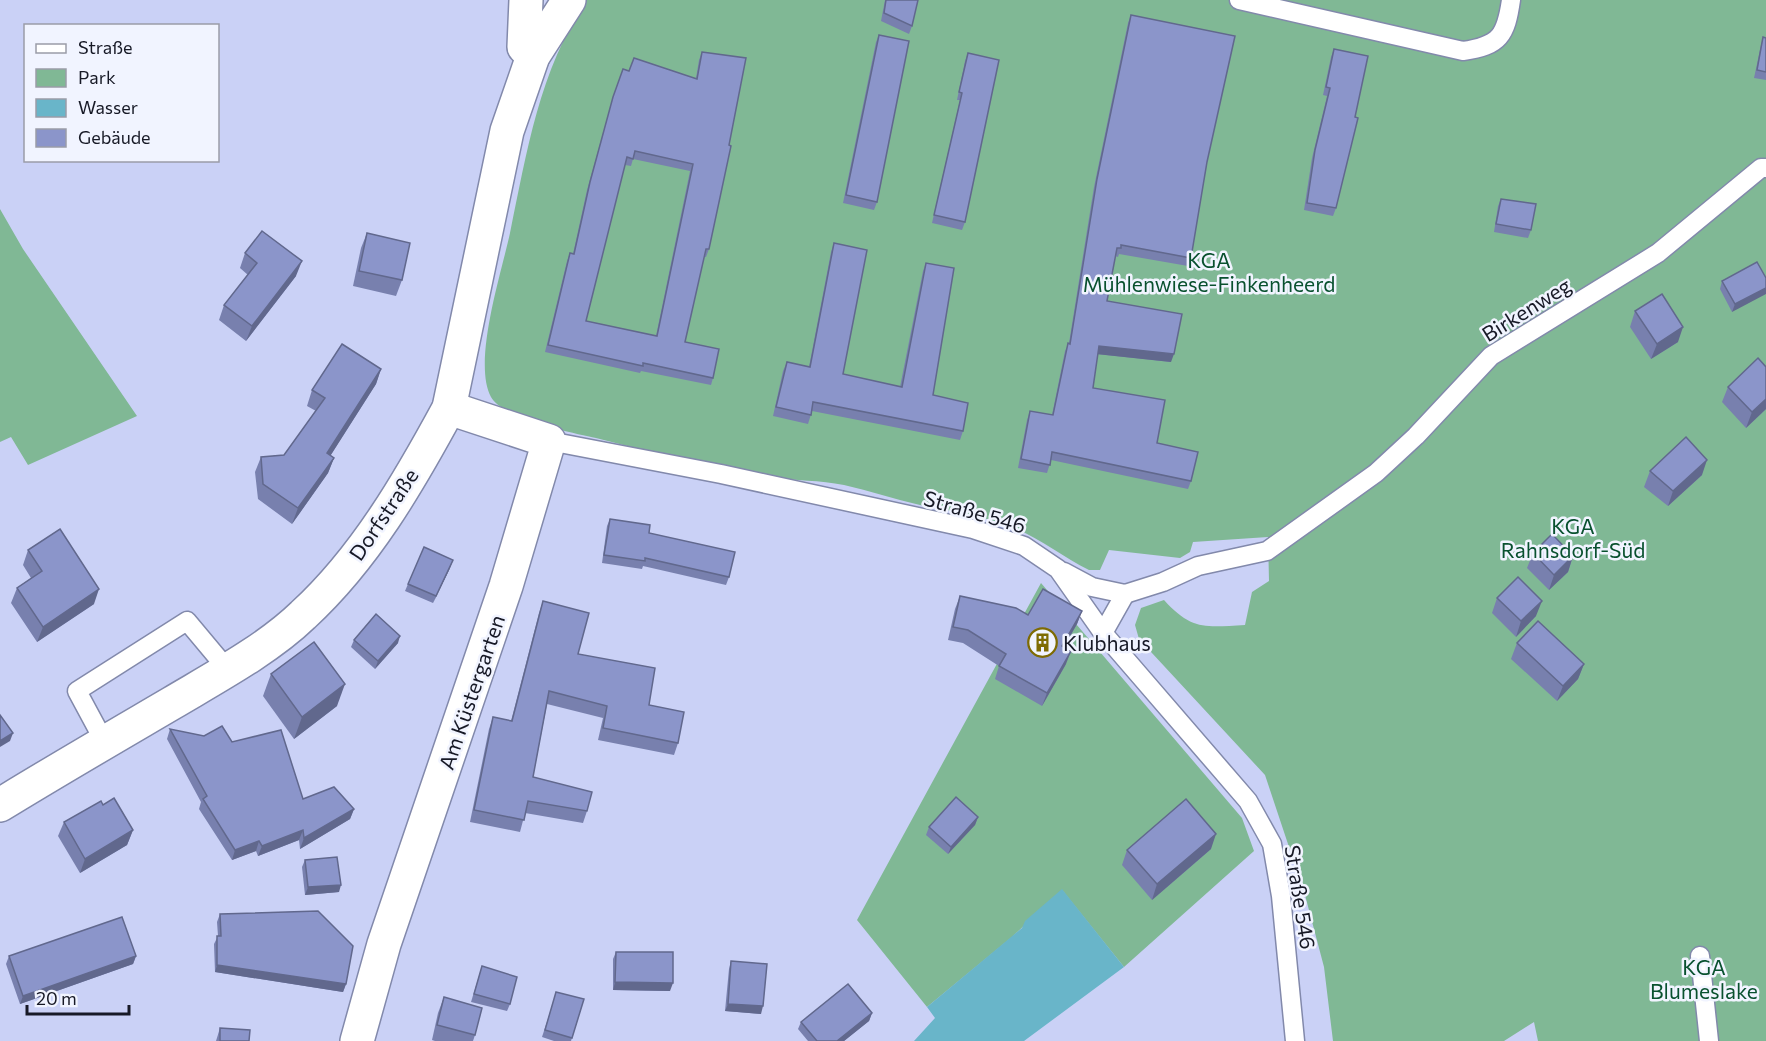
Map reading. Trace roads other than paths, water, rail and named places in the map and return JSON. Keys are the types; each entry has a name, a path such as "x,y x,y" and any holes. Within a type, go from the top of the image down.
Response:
{"street":[{"path":"526,0 524,47 532,56"},
{"name":"Dorfstraße","path":"0,805 228,670 302,617 336,581 369,540 427,448 449,408 507,131 532,56 569,0"},
{"path":"449,408 549,441"},
{"name":"Am Küstergarten","path":"357,1041 381,952 506,586 549,441"}],"lane":[{"path":"1239,0 1463,51 1483,48 1500,38 1508,20 1511,0"},
{"name":"Birkenweg","path":"1125,594 1163,582 1198,566 1268,551 1376,473 1416,436 1491,356 1658,253 1764,166"},
{"name":"Straße 546","path":"549,441 721,474 973,529 1024,546 1058,569 1103,633 1248,801 1272,844 1281,896 1295,1041"},
{"path":"1058,569 1092,587 1125,594 1103,633"},
{"path":"105,743 77,691 188,621 228,670"},
{"path":"1700,956 1709,1041"}],"water":[{"path":"1062,889 1124,967 1024,1041 914,1041 935,1018 927,1007 1022,928 1025,921"}],"place":[{"name":"Klubhaus","path":"1042,642"}],"park label":[{"name":"KGA Mühlenwiese-Finkenheerd","path":"1209,271"},
{"name":"KGA Rahnsdorf-Süd","path":"1573,537"},
{"name":"KGA Blumeslake","path":"1704,978"}]}
